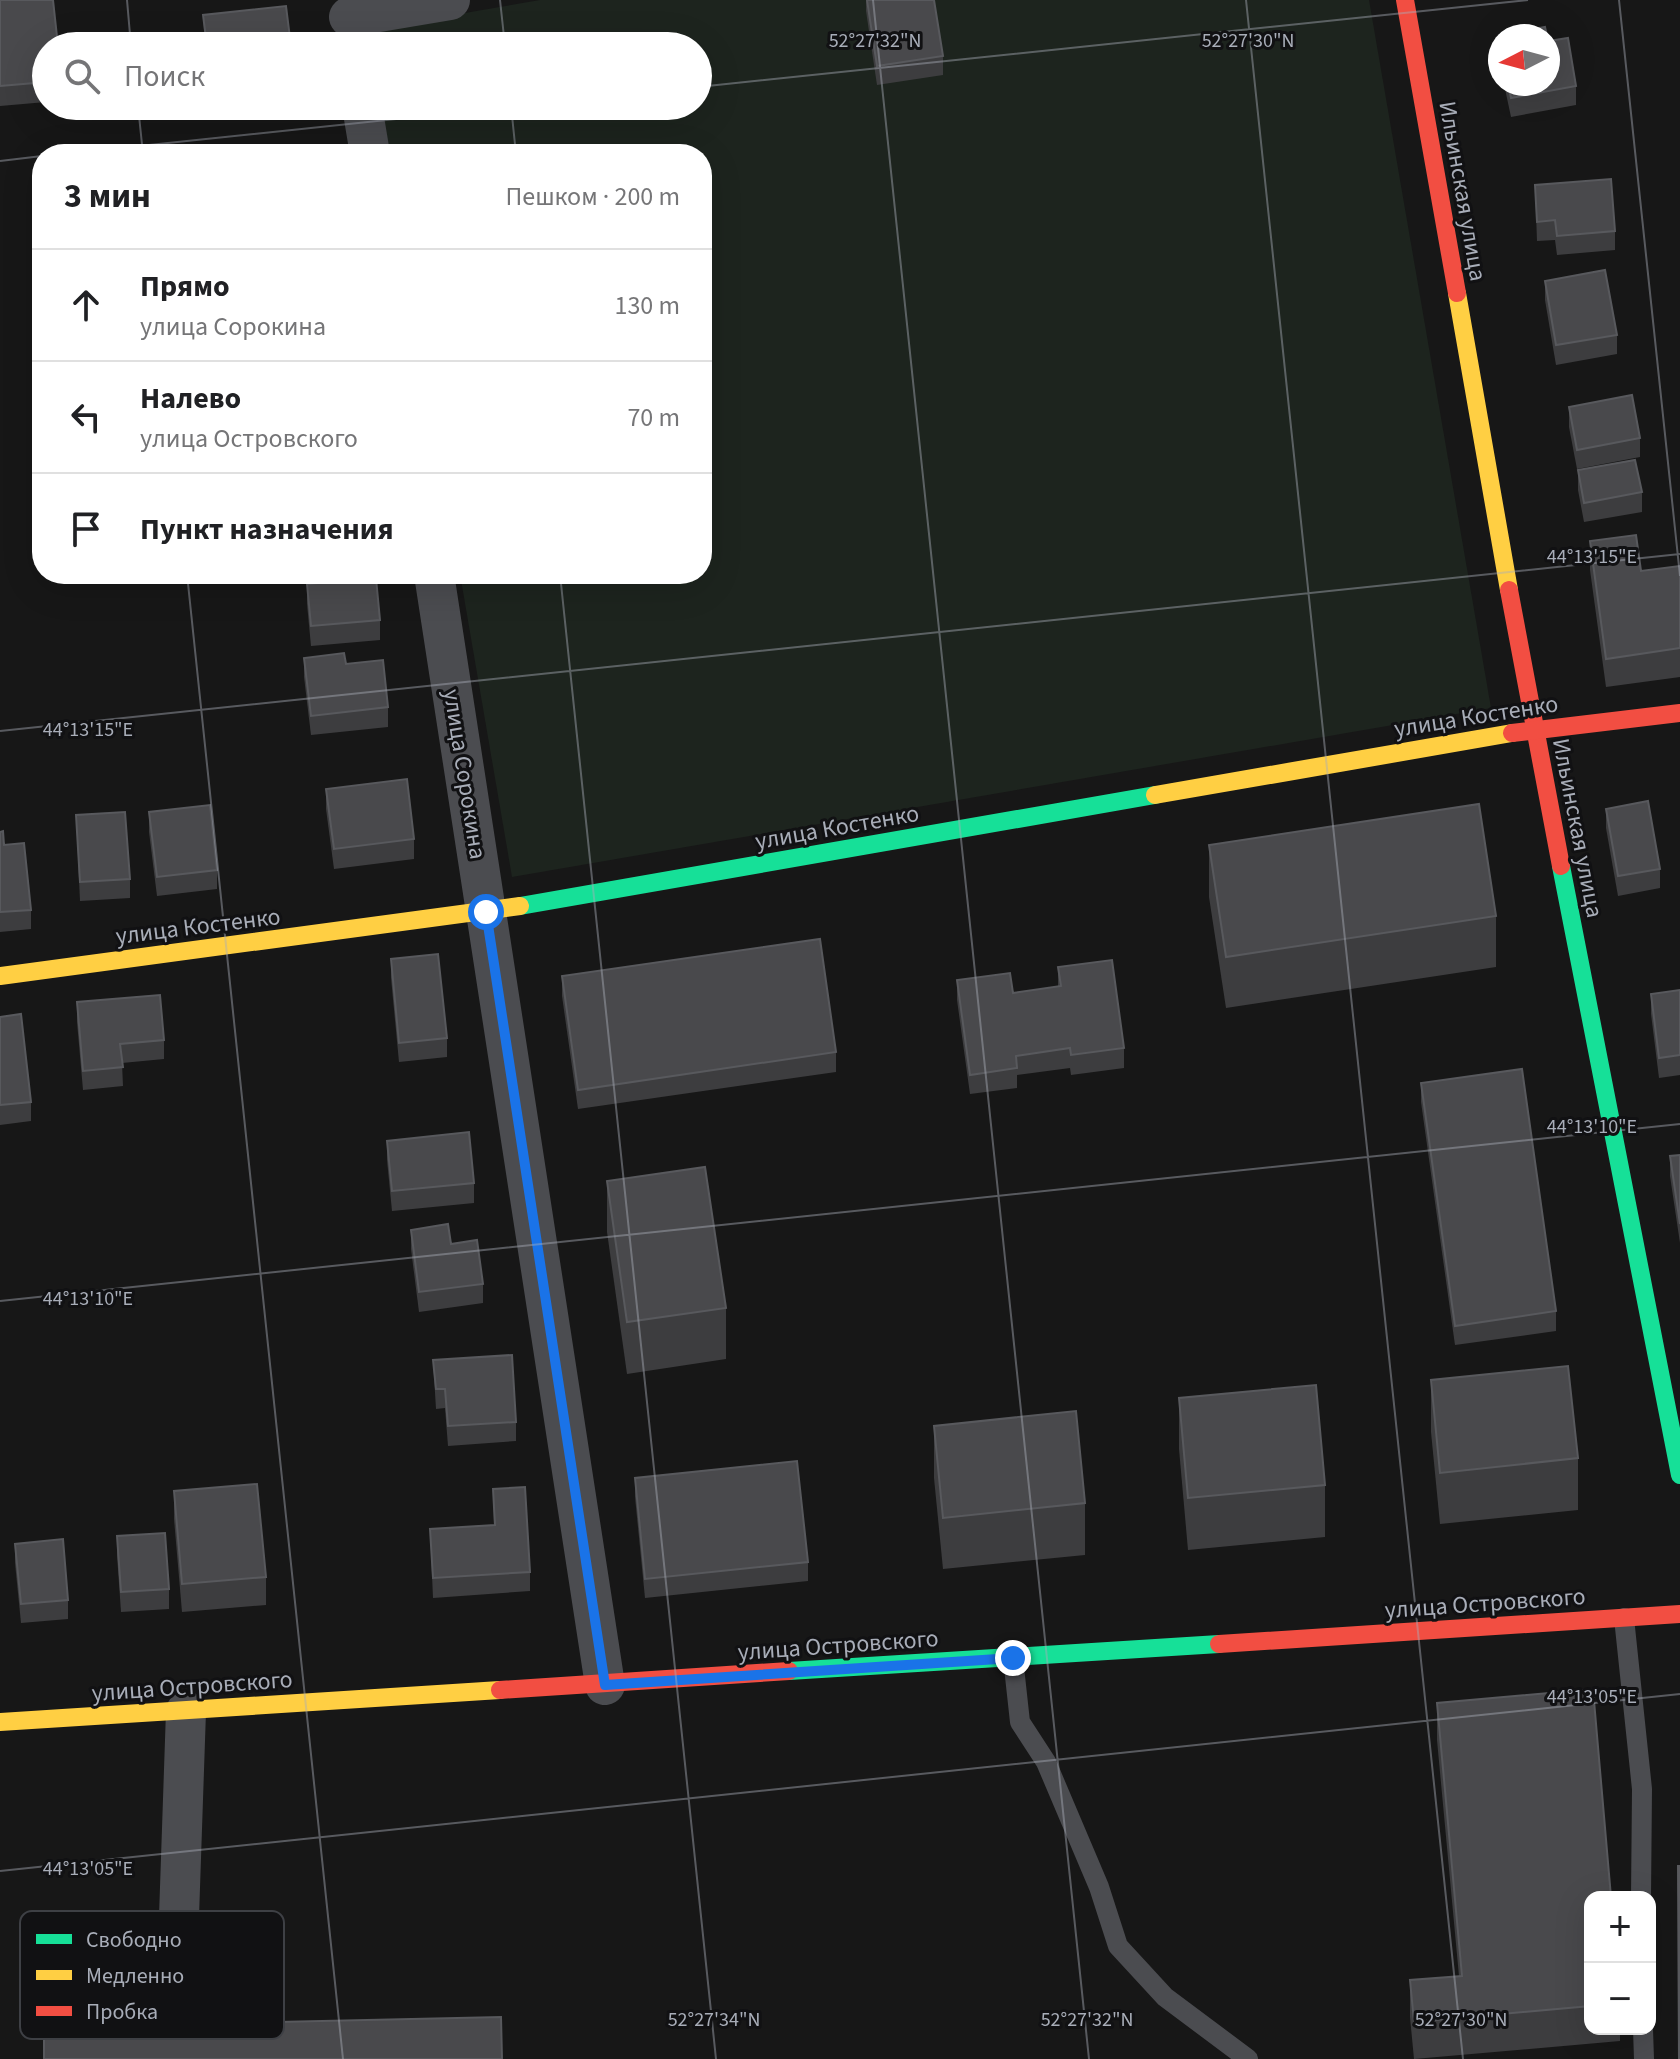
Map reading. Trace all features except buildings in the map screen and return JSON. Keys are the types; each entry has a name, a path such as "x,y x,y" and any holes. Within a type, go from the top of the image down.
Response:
{"street":[{"path":"349,21 450,0"},
{"name":"Ильинская улица","path":"1405,0 1534,729 1680,1475"},
{"path":"364,120 368,144"},
{"name":"улица Сорокина","path":"436,584 605,1685"},
{"name":"улица Костенко","path":"0,976 486,912 1534,729 1680,713"},
{"name":"улица Островского","path":"0,1722 1680,1614"},
{"path":"179,1911 186,1711"}],"lane":[{"path":"1624,1618 1642,1789 1641,1891"},
{"path":"1013,1658 1020,1722 1046,1762 1099,1887 1118,1946 1165,1997 1248,2059"},
{"path":"1643,2035 1644,2059"}],"shaded area":[{"path":"540,0 1369,0 1491,708 512,877 462,584 712,584 712,144 386,144 382,120 712,120 712,32 366,30"}],"traffic: fast":[{"path":"520,906 1155,795"},
{"path":"1561,866 1680,1475"},
{"path":"789,1671 1219,1644"}],"traffic: slow":[{"path":"1457,293 1509,590"},
{"path":"1155,795 1512,733"},
{"path":"0,976 520,906"},
{"path":"0,1722 500,1690"}],"traffic: jam":[{"path":"1405,0 1457,293"},
{"path":"1509,590 1561,866"},
{"path":"1512,733 1680,713"},
{"path":"1219,1644 1680,1614"},
{"path":"500,1690 789,1671"}],"route":[{"path":"486,912 605,1685 1013,1658"}]}
